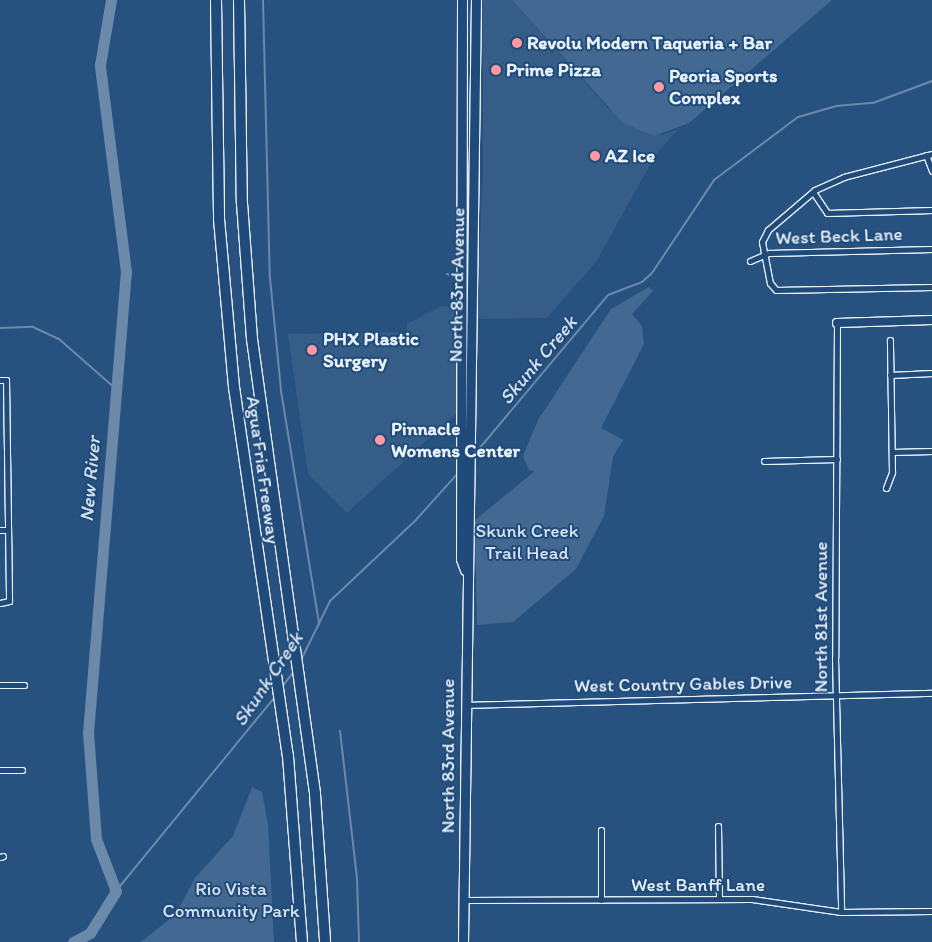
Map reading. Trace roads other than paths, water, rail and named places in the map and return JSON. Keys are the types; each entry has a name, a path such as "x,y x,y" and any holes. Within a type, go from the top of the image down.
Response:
{"highway":[{"name":"Agua Fria Freeway","path":"216,0 219,219 234,387 288,756 302,942"},
{"name":"Agua Fria Freeway","path":"238,0 238,100 248,284 284,578 307,726 322,857 325,942"}],"main road":[{"name":"North 83rd Avenue","path":"462,0 461,551 465,570"},
{"name":"North 83rd Avenue","path":"463,942 465,570 470,544 476,0"}],"street":[{"path":"932,171 929,154 844,177 812,192 764,234 763,254 773,289 932,287"},
{"path":"812,192 827,213 932,210"},
{"name":"West Beck Lane","path":"750,261 763,254 932,248"},
{"path":"837,323 932,320"},
{"name":"North 81st Avenue","path":"837,323 836,696 841,912"},
{"path":"886,488 892,452 890,340"},
{"path":"890,375 932,374"},
{"path":"0,603 9,601 7,454 3,380"},
{"path":"892,452 932,451"},
{"path":"0,454 7,454"},
{"path":"764,461 837,459"},
{"path":"0,530 8,530"},
{"path":"0,685 24,685"},
{"name":"West Country Gables Drive","path":"465,705 932,693"},
{"path":"0,770 22,770"},
{"path":"718,826 719,899"},
{"path":"601,830 601,900"},
{"name":"West Banff Lane","path":"464,900 775,900 841,912 932,911"}],"waterway":[{"name":"New River","path":"73,942 90,933 116,891 96,839 88,733 126,272 100,65 111,0"},
{"path":"263,0 270,278 281,391 319,624"},
{"name":"Skunk Creek","path":"473,456 608,295 642,282 652,273 714,180 798,117 836,106 873,103 932,81"},
{"path":"447,274 453,276"},
{"path":"0,328 33,327 59,339 117,390"},
{"name":"Skunk Creek","path":"301,660 330,601 415,521 458,473"},
{"name":"Skunk Creek","path":"282,687 294,671"},
{"name":"Skunk Creek","path":"116,891 275,697"},
{"path":"340,731 357,878 359,942"}],"place":[{"name":"Revolu Modern Taqueria + Bar","path":"517,43"},
{"name":"Prime Pizza","path":"496,70"},
{"name":"Peoria Sports Complex","path":"659,87"},
{"name":"AZ Ice","path":"595,156"},
{"name":"PHX Plastic Surgery","path":"312,350"},
{"name":"Pinnacle Womens Center","path":"380,440"}],"park label":[{"name":"Skunk Creek Trail Head","path":"527,542"},
{"name":"Rio Vista Community Park","path":"231,900"}]}
